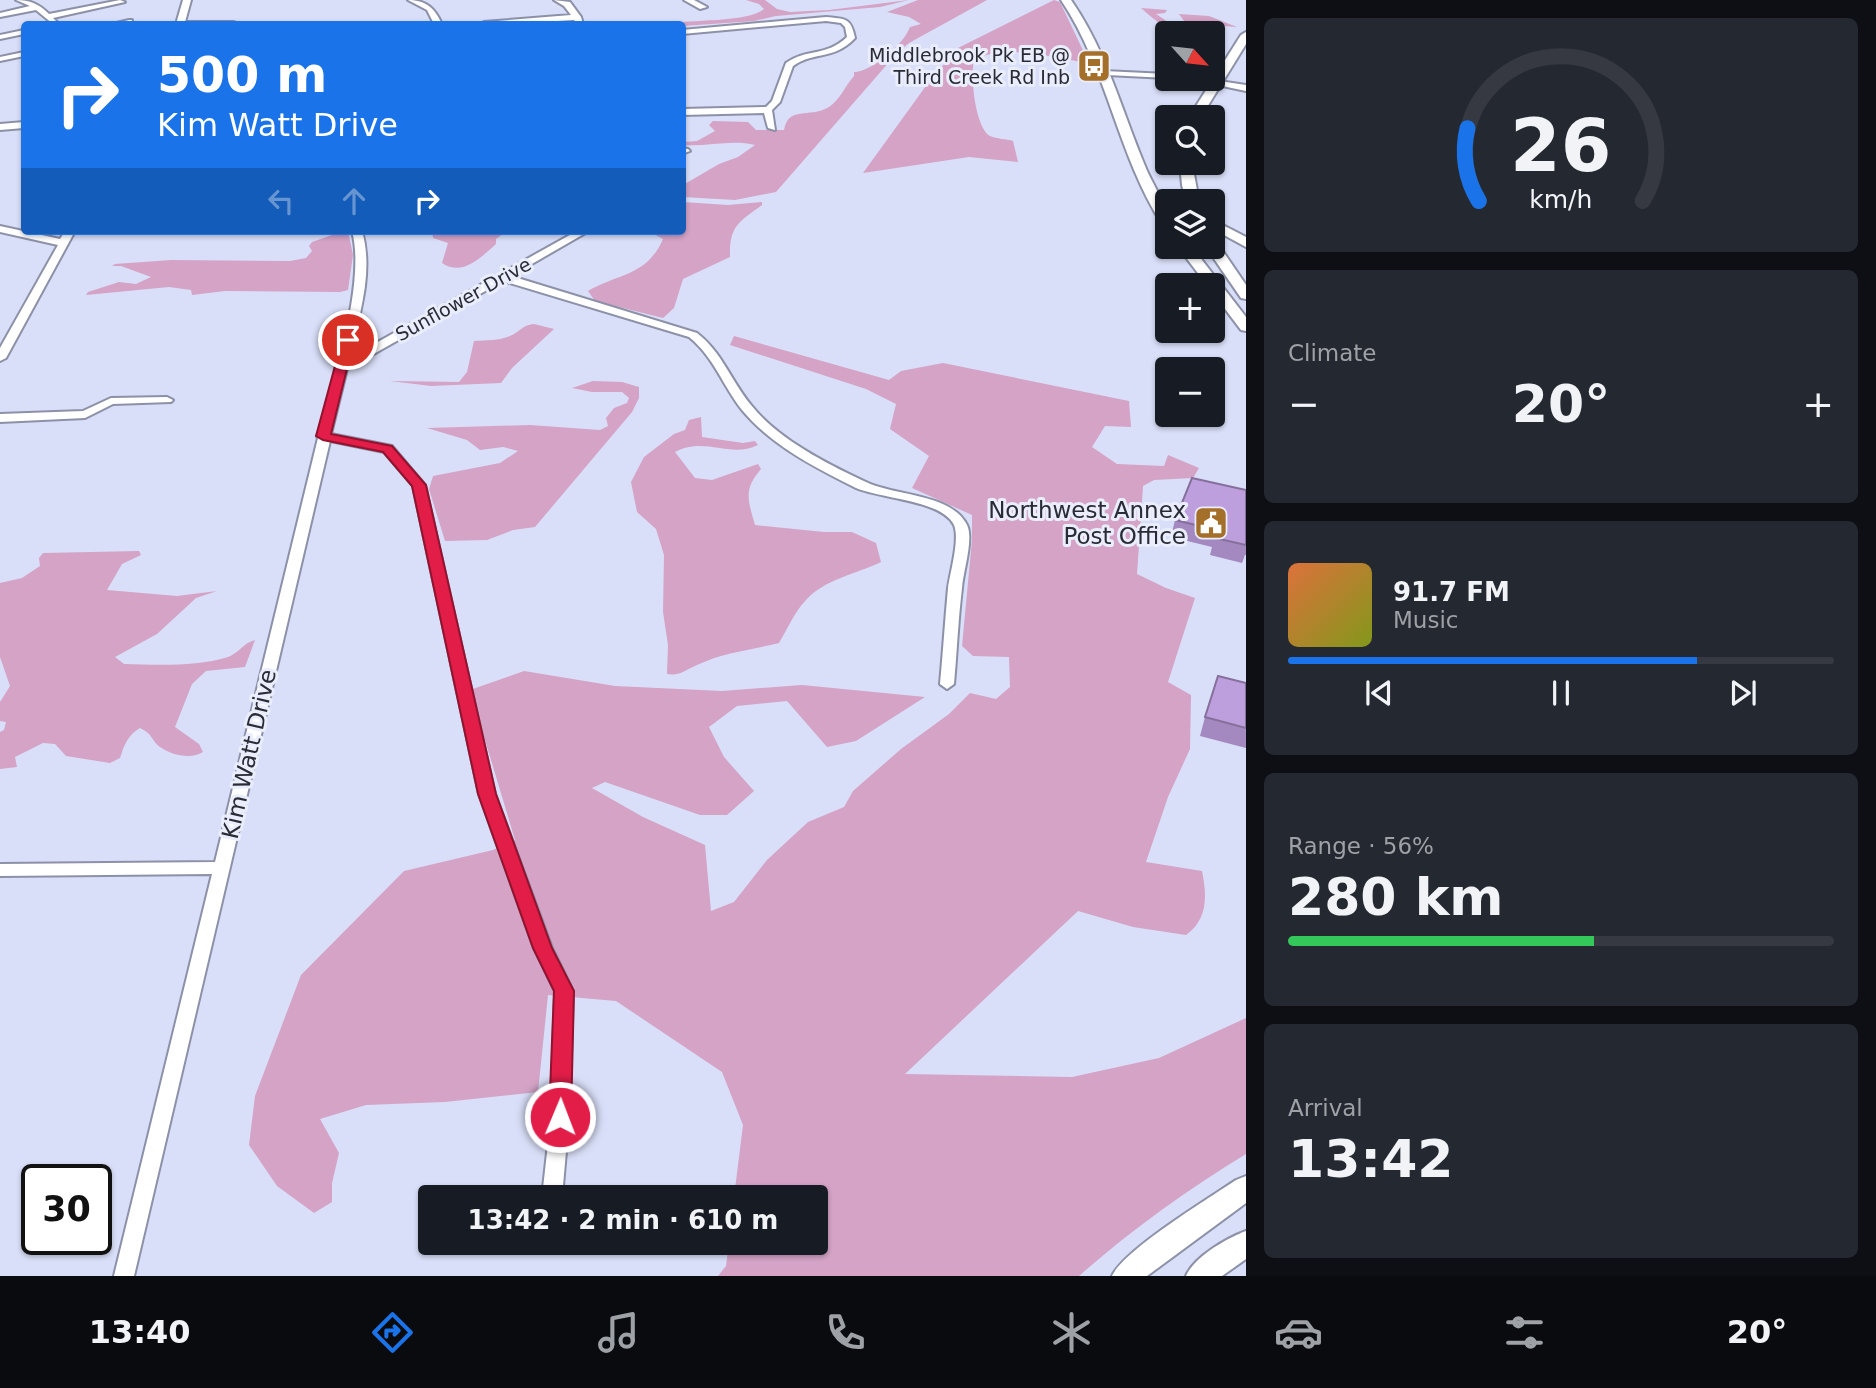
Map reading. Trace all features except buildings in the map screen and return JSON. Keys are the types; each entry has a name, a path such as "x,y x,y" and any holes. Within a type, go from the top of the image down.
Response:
{"main road":[{"path":"1066,0 1093,40 1142,175 1155,199"},
{"path":"1225,67 1246,35"},
{"path":"1225,231 1246,243"},
{"path":"1194,259 1246,327"},
{"path":"1220,259 1246,295"},
{"path":"1126,1276 1246,1188"},
{"path":"1200,1276 1246,1243"}],"street":[{"path":"24,0 50,16 52,21"},
{"path":"181,21 187,0"},
{"path":"412,0 430,9 436,21"},
{"path":"558,0 567,4 579,20"},
{"path":"688,0 703,7"},
{"path":"50,16 121,2"},
{"path":"0,15 37,7"},
{"path":"686,32 826,19 843,21 849,26 851,38 836,52 802,58 789,65 776,102 768,110 686,112"},
{"path":"555,21 579,20"},
{"path":"0,37 21,33"},
{"path":"0,59 21,55"},
{"path":"1107,73 1155,75"},
{"path":"1225,84 1246,88"},
{"path":"768,110 772,128"},
{"path":"0,127 21,125"},
{"path":"0,229 21,234"},
{"path":"27,235 64,243"},
{"path":"0,358 4,344 68,235"},
{"name":"Kim Watt Drive","path":"124,1276 358,298 362,248 358,235"},
{"name":"Sunflower Drive","path":"342,367 577,235"},
{"path":"502,277 693,335 708,347 747,408 778,436 817,463 865,487 941,507 954,516 963,533 955,586 947,684"},
{"path":"0,418 85,414 111,401 167,400"},
{"path":"323,436 388,449 419,485 487,794 543,948 564,991 560,1117 553,1185"},
{"path":"0,870 223,868"}],"shaded area":[{"path":"746,0 765,0 777,9 790,12 909,0 880,7 686,26 686,21 745,17 764,9 759,4"},
{"path":"918,0 987,0 909,43 897,53 776,192 735,200 686,197 686,183 719,164 738,157 755,145 686,145 686,142 697,141 715,131 709,125 713,121 748,122 756,130 784,130 787,122 795,115 829,107 854,76 854,72 878,62 901,41 910,27 921,24 909,17 887,12"},
{"path":"1054,0 1060,2 1089,63 1015,52 987,55 974,60 973,89 981,123 990,136 1013,141 1018,162 969,157 863,173 931,79 958,48"},
{"path":"1141,8 1167,10 1165,13 1156,14 1166,21 1156,20"},
{"path":"1179,14 1209,16 1222,21 1184,21"},
{"path":"686,202 728,205 762,202 734,231 730,257 683,279 674,308 663,318 595,301 588,291 640,267 649,260 663,239 656,235 686,235"},
{"path":"332,235 349,235 353,255 348,290 225,291 192,295 191,290 169,287 86,295 119,282 136,284 151,277 121,266 112,266 115,264 171,260 290,261 306,258 312,251 309,246 312,242"},
{"path":"433,235 502,235 496,239 496,244 478,259 457,268 442,263 448,243 433,238"},
{"path":"534,324 554,329 512,368 501,383 431,386 390,381 459,382 467,372 474,341 505,338 525,326"},
{"path":"734,336 889,380 901,371 943,363 1129,401 1131,427 1105,426 1092,447 1117,464 1164,466 1168,455 1199,468 1193,478 1154,480 1143,486 1137,574 1195,598 1168,682 1191,695 1190,749 1168,797 1146,862 1202,871 1205,898 1202,914 1186,935 1133,927 1078,911 905,1074 1072,1077 1159,1058 1246,1018 1246,1154 1160,1211 1079,1276 718,1276 726,1266 727,1255 828,1255 828,1185 736,1185 743,1125 722,1072 616,1001 548,995 538,1092 445,1102 366,1105 320,1119 339,1153 332,1183 332,1202 314,1213 277,1186 249,1145 255,1096 301,975 404,871 493,850 515,840 470,690 524,671 615,686 722,691 802,685 925,697 856,741 827,747 787,701 737,706 709,727 724,757 754,791 727,815 700,815 605,782 592,788 643,817 705,845 711,911 734,902 767,860 808,822 844,807 853,791 901,749 949,714 970,693 996,699 1010,687 1009,657 973,656 962,646 972,515 912,488 929,456 890,429 896,404 866,389 730,345"},
{"path":"593,381 622,382 639,387 639,398 632,412 535,527 513,530 487,540 445,541 429,489 433,476 500,463 518,451 503,447 480,450 467,440 427,428 530,425 600,430 608,426 606,418 614,408 627,403 629,398 622,392 592,392 572,388"},
{"path":"701,417 702,437 743,443 755,441 758,445 737,450 697,446 675,452 695,478 712,480 758,464 761,469 749,489 750,509 755,525 852,532 876,543 881,562 831,582 814,593 798,610 779,643 727,654 679,673 667,674 668,645 663,612 664,555 656,529 637,512 631,482 644,457 674,434 685,430 689,420"},
{"path":"139,551 141,555 122,564 107,590 177,596 217,591 196,598 157,634 115,657 124,664 176,665 215,660 232,655 255,640 245,667 206,671 192,684 175,727 199,744 203,752 181,756 170,752 160,747 140,728 127,741 120,758 110,763 66,756 55,744 43,743 15,757 17,767 0,769 0,732 4,730 6,722 0,721 0,702 10,686 0,657 0,583 22,578 40,566 39,558 43,553"}],"place":[{"name":"Middlebrook Pk EB @ Third Creek Rd Inb","path":"1094,66"},
{"name":"Northwest Annex Post Office","path":"1211,523"}],"route":[{"path":"348,340 323,436 388,449 419,485 487,794 543,948 564,991 560,1117"}]}
